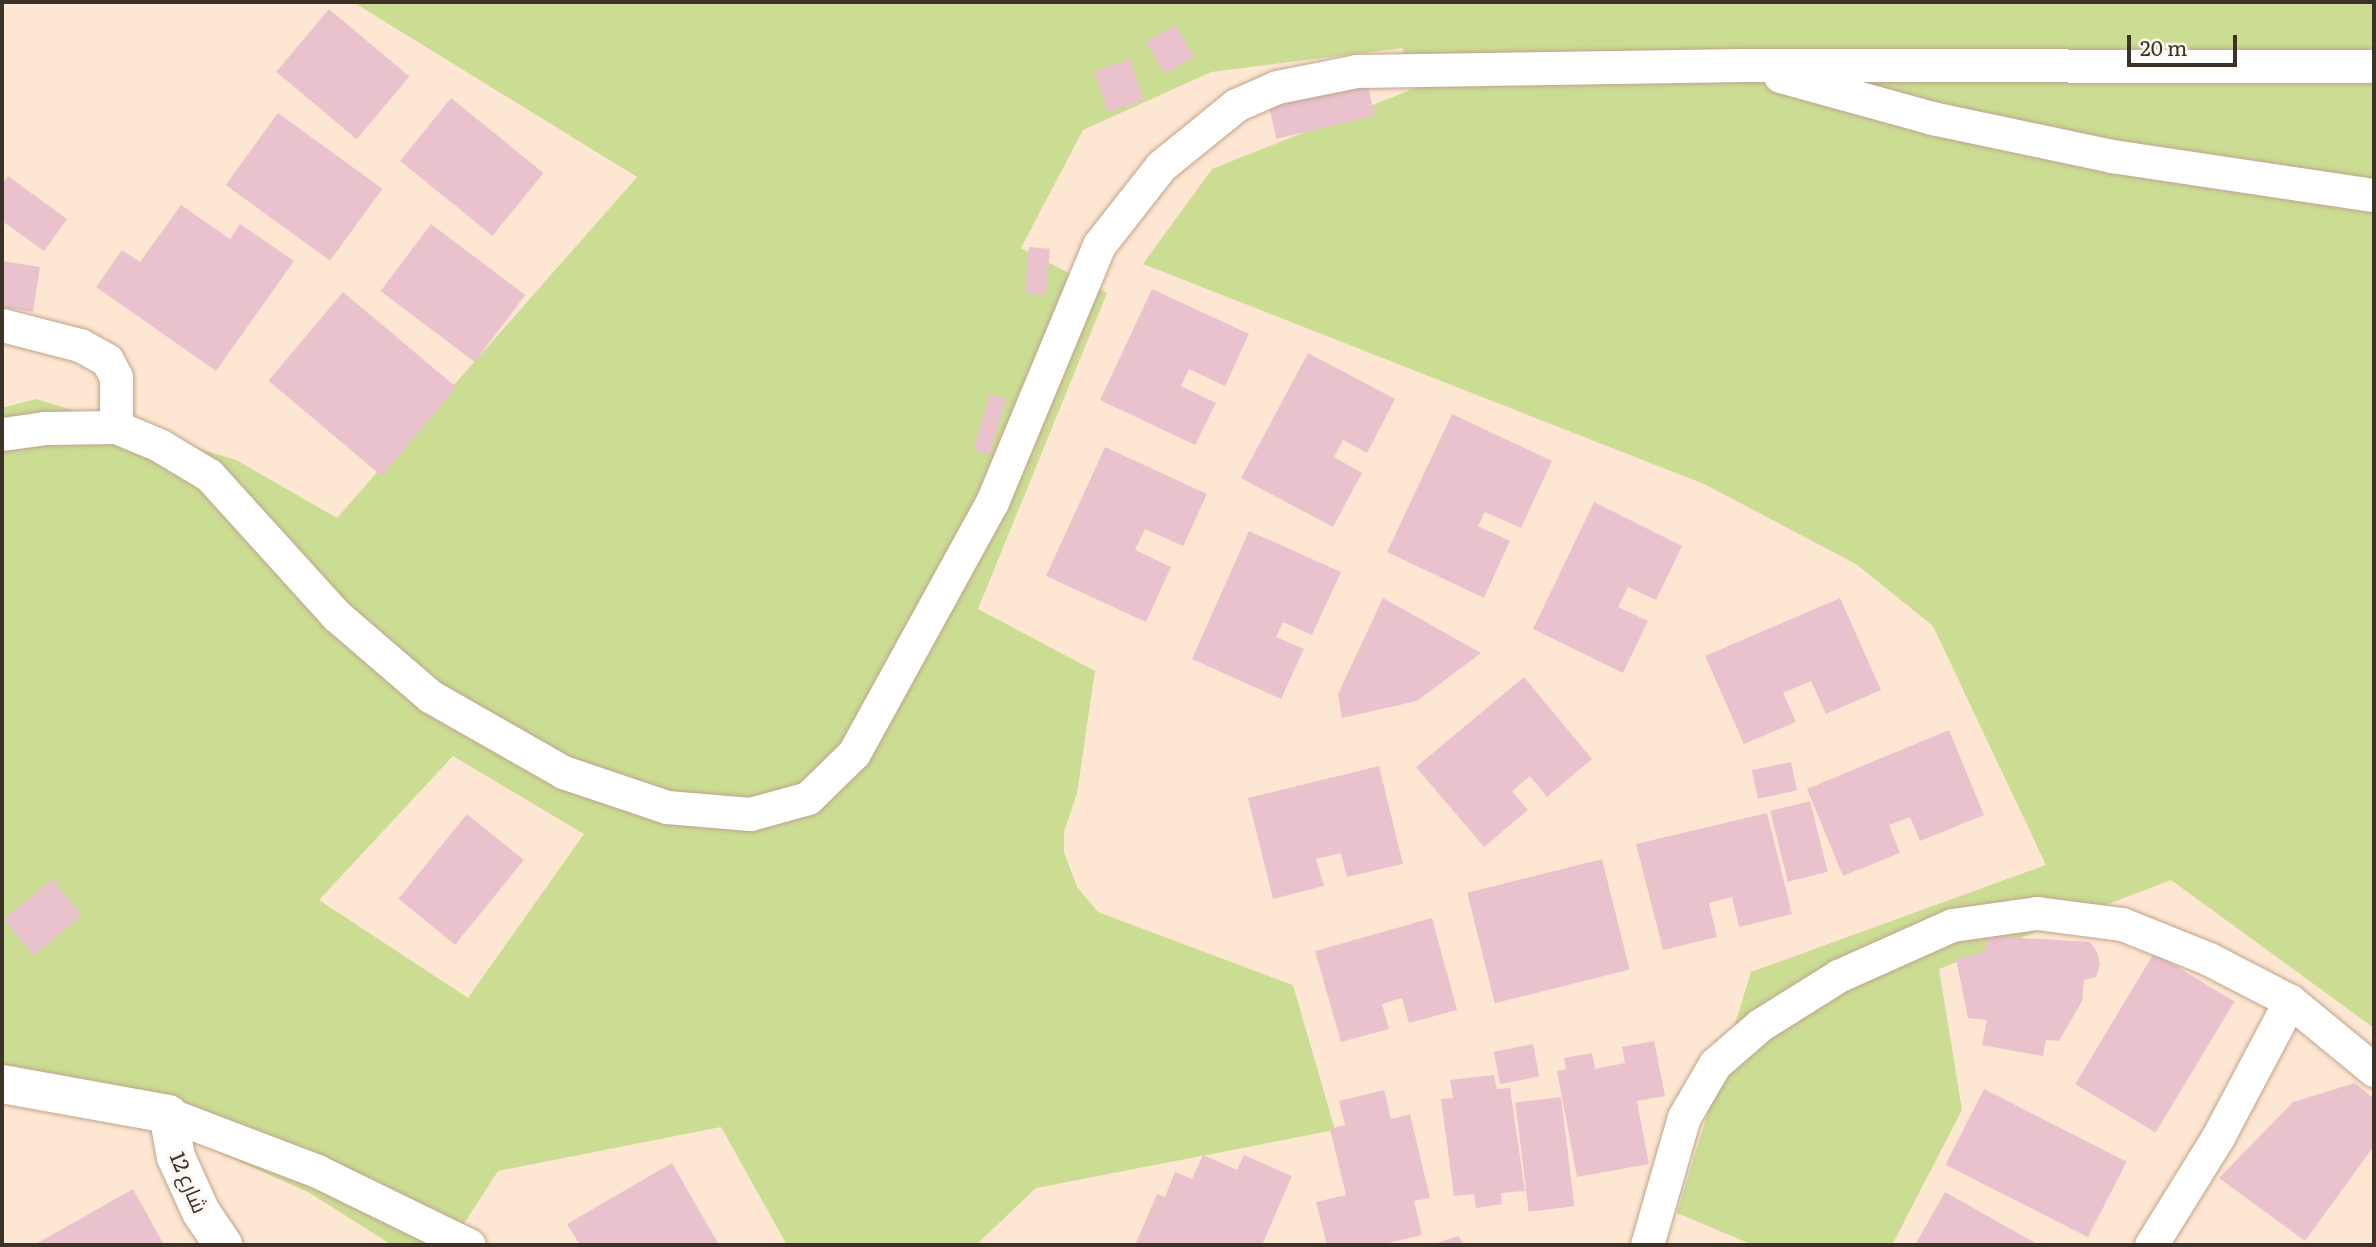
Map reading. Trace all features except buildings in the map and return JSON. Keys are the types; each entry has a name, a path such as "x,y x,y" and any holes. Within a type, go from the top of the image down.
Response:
{"street":[{"path":"1743,65 1932,118 2112,156 2374,195"},
{"path":"2,434 45,428 116,427 159,445 209,475 337,616 430,696 563,772 667,807 750,814 808,798 854,753 992,502 1099,245 1161,166 1236,106 1300,80 1357,71 1743,65 2374,66"},
{"path":"2,325 80,345 107,360 116,377 116,427"},
{"path":"1647,1245 1684,1117 1715,1064 1760,1025 1838,976 1952,925 2037,913 2122,924 2209,958 2290,1001 2374,1070"},
{"path":"2151,1245 2218,1137 2290,1001"},
{"path":"2,1084 168,1114 317,1171 469,1245"},
{"name":"شارع 12","path":"168,1114 176,1157 201,1212 223,1245"}],"green space":[{"path":"353,2 2374,2 2374,1028 2171,880 1939,969 1962,1110 1892,1245 1753,1245 1677,1213 1751,972 2046,865 1933,626 1856,564 1704,484 1143,264 1212,169 1418,87 1402,48 1211,72 1083,130 1021,248 1107,293 978,609 1095,671 1077,793 1064,832 1064,852 1077,887 1098,912 1293,985 1335,1130 1036,1188 976,1245 787,1245 721,1127 498,1171 450,1245 392,1245 308,1192 173,1132 2,1090 2,408 36,399 236,460 337,518 637,177","holes":["453,756 584,834 468,998 319,900"]}]}
